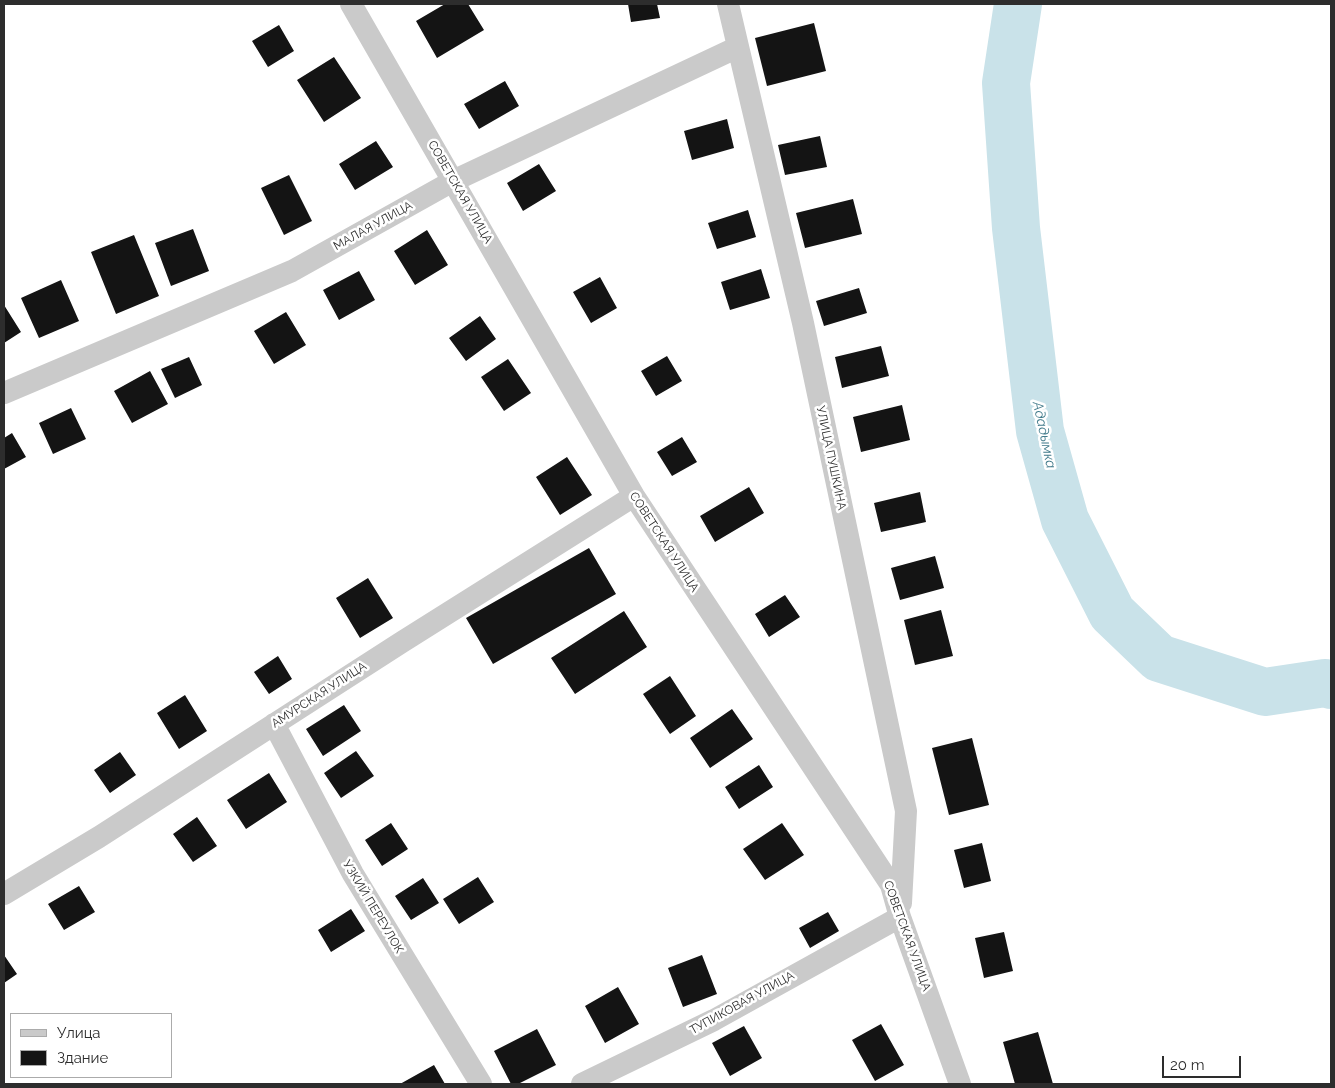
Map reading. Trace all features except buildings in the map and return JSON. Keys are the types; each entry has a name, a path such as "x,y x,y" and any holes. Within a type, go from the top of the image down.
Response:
{"street":[{"name":"СОВЕТСКАЯ УЛИЦА","path":"351,4 634,496 891,885 900,917 960,1084"},
{"name":"УЛИЦА ПУШКИНА","path":"728,4 803,323 906,812 900,917"},
{"name":"МАЛАЯ УЛИЦА","path":"4,393 292,271 454,181 738,47"},
{"name":"АМУРСКАЯ УЛИЦА","path":"4,894 99,837 634,496"},
{"name":"УЗКИЙ ПЕРЕУЛОК","path":"274,724 353,874 480,1084"},
{"name":"ТУПИКОВАЯ УЛИЦА","path":"582,1084 714,1020 900,917"}],"waterway":[{"name":"Ададымка","path":"1018,4 1006,83 1016,228 1040,431 1065,520 1112,613 1159,658 1265,692 1325,683 1331,685"}]}
